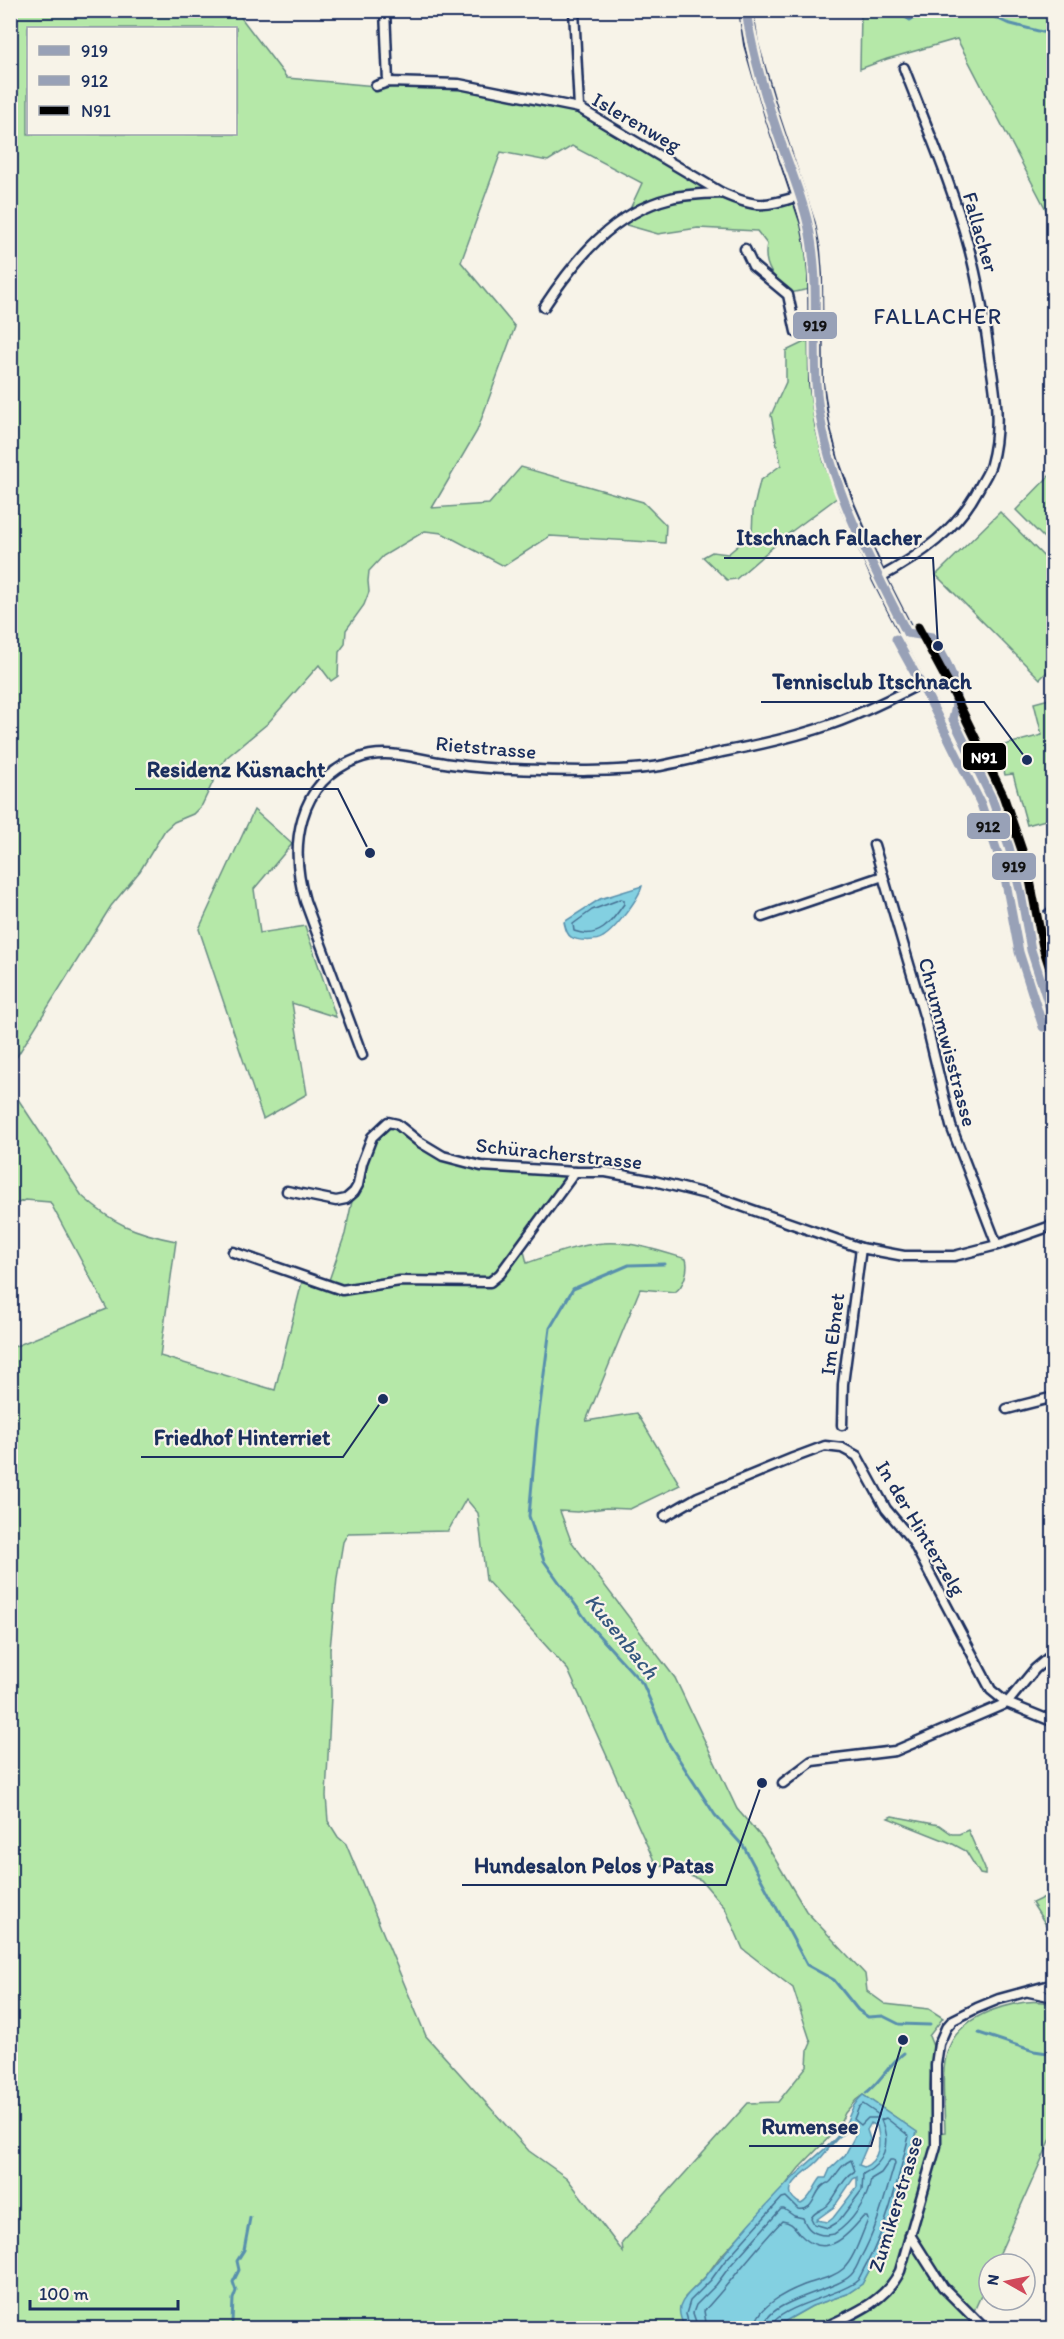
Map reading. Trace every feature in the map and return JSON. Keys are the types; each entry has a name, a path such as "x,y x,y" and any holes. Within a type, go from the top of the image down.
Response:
{"main road":[{"path":"746,10 751,44 771,116 808,224 815,275 816,383 822,424 831,460 879,578 992,799 1016,869 1031,950 1053,1023"}],"street":[{"path":"385,10 388,82"},
{"path":"573,10 579,108"},
{"name":"Fallacher","path":"879,578 938,540 956,524 971,504 988,471 997,436 998,411 984,314 969,248 951,191 904,68"},
{"name":"Islerenweg","path":"376,87 388,82 459,84 579,108 722,193 744,203 761,206 799,196"},
{"path":"544,307 569,269 594,243 635,211 671,198 722,193"},
{"path":"745,249 753,266 789,296 796,332 817,336"},
{"name":"Rietstrasse","path":"363,1055 305,901 296,859 299,828 310,800 319,786 343,766 373,755 393,754 452,764 514,769 582,770 658,766 814,730 860,713 931,678"},
{"name":"Chrummwisstrasse","path":"874,845 926,1022 951,1126 997,1245"},
{"path":"762,917 883,876"},
{"path":"1026,923 1047,916 1053,910"},
{"name":"Schüracherstrasse","path":"287,1191 336,1201 346,1198 354,1192 358,1185 362,1163 372,1137 388,1122 397,1124 418,1141 452,1159 481,1166 606,1172 654,1181 710,1195 861,1248 904,1256 954,1256 997,1245 1053,1225"},
{"path":"233,1252 342,1290 400,1281 490,1282 500,1274 575,1172"},
{"name":"Im Ebnet","path":"842,1425 843,1384 861,1248"},
{"path":"1007,1409 1053,1396"},
{"name":"In der Hinterzelg","path":"665,1516 698,1497 793,1458 825,1446 843,1448 857,1456 886,1509 912,1540 991,1690 1007,1703"},
{"path":"783,1783 812,1761 896,1751 1007,1703 1035,1669 1053,1653"},
{"path":"1007,1703 1053,1722"},
{"name":"Zumikerstrasse","path":"823,2328 865,2308 888,2290 900,2271 936,2146 936,2065 939,2044 946,2028 953,2020 977,2008 1053,1984"},
{"path":"1025,1991 1053,1997"},
{"path":"910,2235 943,2287 984,2328"}],"green space":[{"path":"11,11 236,11 287,78 376,86 459,84 579,108 722,193 761,206 799,196 808,224 811,289 790,293 771,272 766,259 767,244 757,231 698,228 658,234 623,224 642,183 572,146 548,161 501,152 461,262 515,327 477,431 432,508 489,504 521,467 643,502 666,525 665,543 550,536 504,566 442,533 425,531 383,556 369,571 369,592 364,605 346,630 345,644 339,652 338,676 331,681 319,665 267,724 226,758 202,805 193,814 174,822 165,830 140,871 111,906 11,1066"},
{"path":"861,11 1053,11 1053,223 957,39 860,69"},
{"path":"817,336 816,383 842,494 788,534 736,579 727,580 703,557 712,552 728,554 752,534 753,511 760,481 781,465 771,415 786,382 786,351"},
{"path":"1053,472 1053,547 1016,510"},
{"path":"1000,512 1053,566 1053,666 1040,679 936,575"},
{"path":"1053,698 1053,818 1027,825 1013,774 1005,775 997,747 1042,735 1034,703"},
{"path":"973,743 1012,827 1033,908 1007,823 973,748"},
{"path":"254,810 292,844 254,889 260,933 305,926 336,1017 292,1003 307,1094 263,1119 199,929"},
{"path":"10,1087 82,1196 104,1214 125,1226 148,1235 176,1241 160,1356 275,1390 303,1278 327,1286 345,1234 354,1192 372,1137 388,1122 443,1156 481,1166 575,1172 517,1252 524,1251 527,1263 555,1253 604,1243 635,1245 686,1259 685,1277 675,1292 640,1289 586,1421 637,1413 680,1485 630,1509 560,1511 571,1541 675,1678 737,1809 763,1839 806,1911 865,1974 867,1991 885,2004 929,2009 943,2018 929,2036 933,2046 930,2085 931,2133 945,2132 943,2091 946,2056 952,2041 962,2028 977,2017 1012,2004 1033,2002 1053,2005 1053,2134 1000,2252 977,2252 977,2304 969,2322 976,2328 773,2328 812,2306 847,2294 862,2284 879,2252 894,2214 917,2132 863,2095 845,2113 838,2128 799,2168 719,2258 706,2276 685,2297 683,2324 685,2328 11,2328 11,1348 107,1309 50,1202 25,1200 11,1206","holes":["466,1499 478,1513 486,1580 568,1670 655,1863 701,1880 725,1908 743,1949 793,1988 811,2043 807,2066 778,2102 748,2103 622,2243 623,2252 567,2178 529,2151 426,2036 346,1844 338,1837 328,1821 326,1796 331,1696 330,1649 337,1578 343,1542 348,1533 448,1531"]},
{"path":"892,1816 939,1825 952,1834 968,1830 985,1869 985,1875 980,1874 966,1851 888,1818"},
{"path":"1053,1893 1053,1929 1046,1925 1032,1903"}],"water":[{"path":"642,886 626,913 603,937 596,940 582,940 568,934 564,922 600,899"},
{"path":"863,2095 917,2132 894,2214 879,2252 862,2284 847,2294 812,2306 773,2328 685,2328 680,2307 685,2298 774,2197 838,2136 858,2099","holes":["871,2123 877,2126 878,2150 873,2160 864,2167 859,2165 870,2139 867,2130","855,2128 857,2132 845,2155 830,2169 826,2178 821,2178 804,2202 801,2204 793,2199 791,2187 795,2182 839,2137","857,2177 857,2187 833,2218 828,2222 816,2220 834,2207 853,2179"]}],"waterway":[{"path":"895,11 910,20 928,10"},
{"path":"979,10 1007,23 1054,35"},
{"name":"Kusenbach","path":"664,1264 629,1265 573,1289 550,1328 537,1428 529,1516 544,1561 592,1628 643,1684 669,1744 715,1815 744,1847 807,1965 834,1980 858,2010 868,2017 883,2016 899,2024 930,2025"},
{"name":"Kusenbach","path":"979,2033 1034,2051 1054,2054"},
{"path":"866,2093 904,2053"},
{"path":"232,2322 233,2299 236,2291 233,2282 239,2270 237,2261 244,2250 250,2218"}],"transit line":[{"name":"919","path":"746,10 763,88 798,190 812,244 815,283 816,383 827,449 862,543 907,633"},
{"name":"N91","path":"918,627 951,688 1003,795 1027,865 1043,947 1054,981"},
{"name":"919","path":"907,633 932,637 943,656 955,686 956,708 953,719"},
{"name":"912","path":"896,639 929,699 981,804 1004,872 1019,952 1043,1027"},
{"name":"919","path":"953,719 992,799 1009,847 1021,894 1031,950 1054,1021"}],"place":[{"name":"Itschnach Fallacher","path":"938,646"},
{"name":"Tennisclub Itschnach","path":"1027,760"},
{"name":"Residenz Küsnacht","path":"370,853"},
{"name":"Friedhof Hinterriet","path":"383,1399"},
{"name":"Hundesalon Pelos y Patas","path":"762,1783"},
{"name":"Rumensee","path":"903,2040"}],"district":[{"name":"FALLACHER","path":"938,316"}]}
